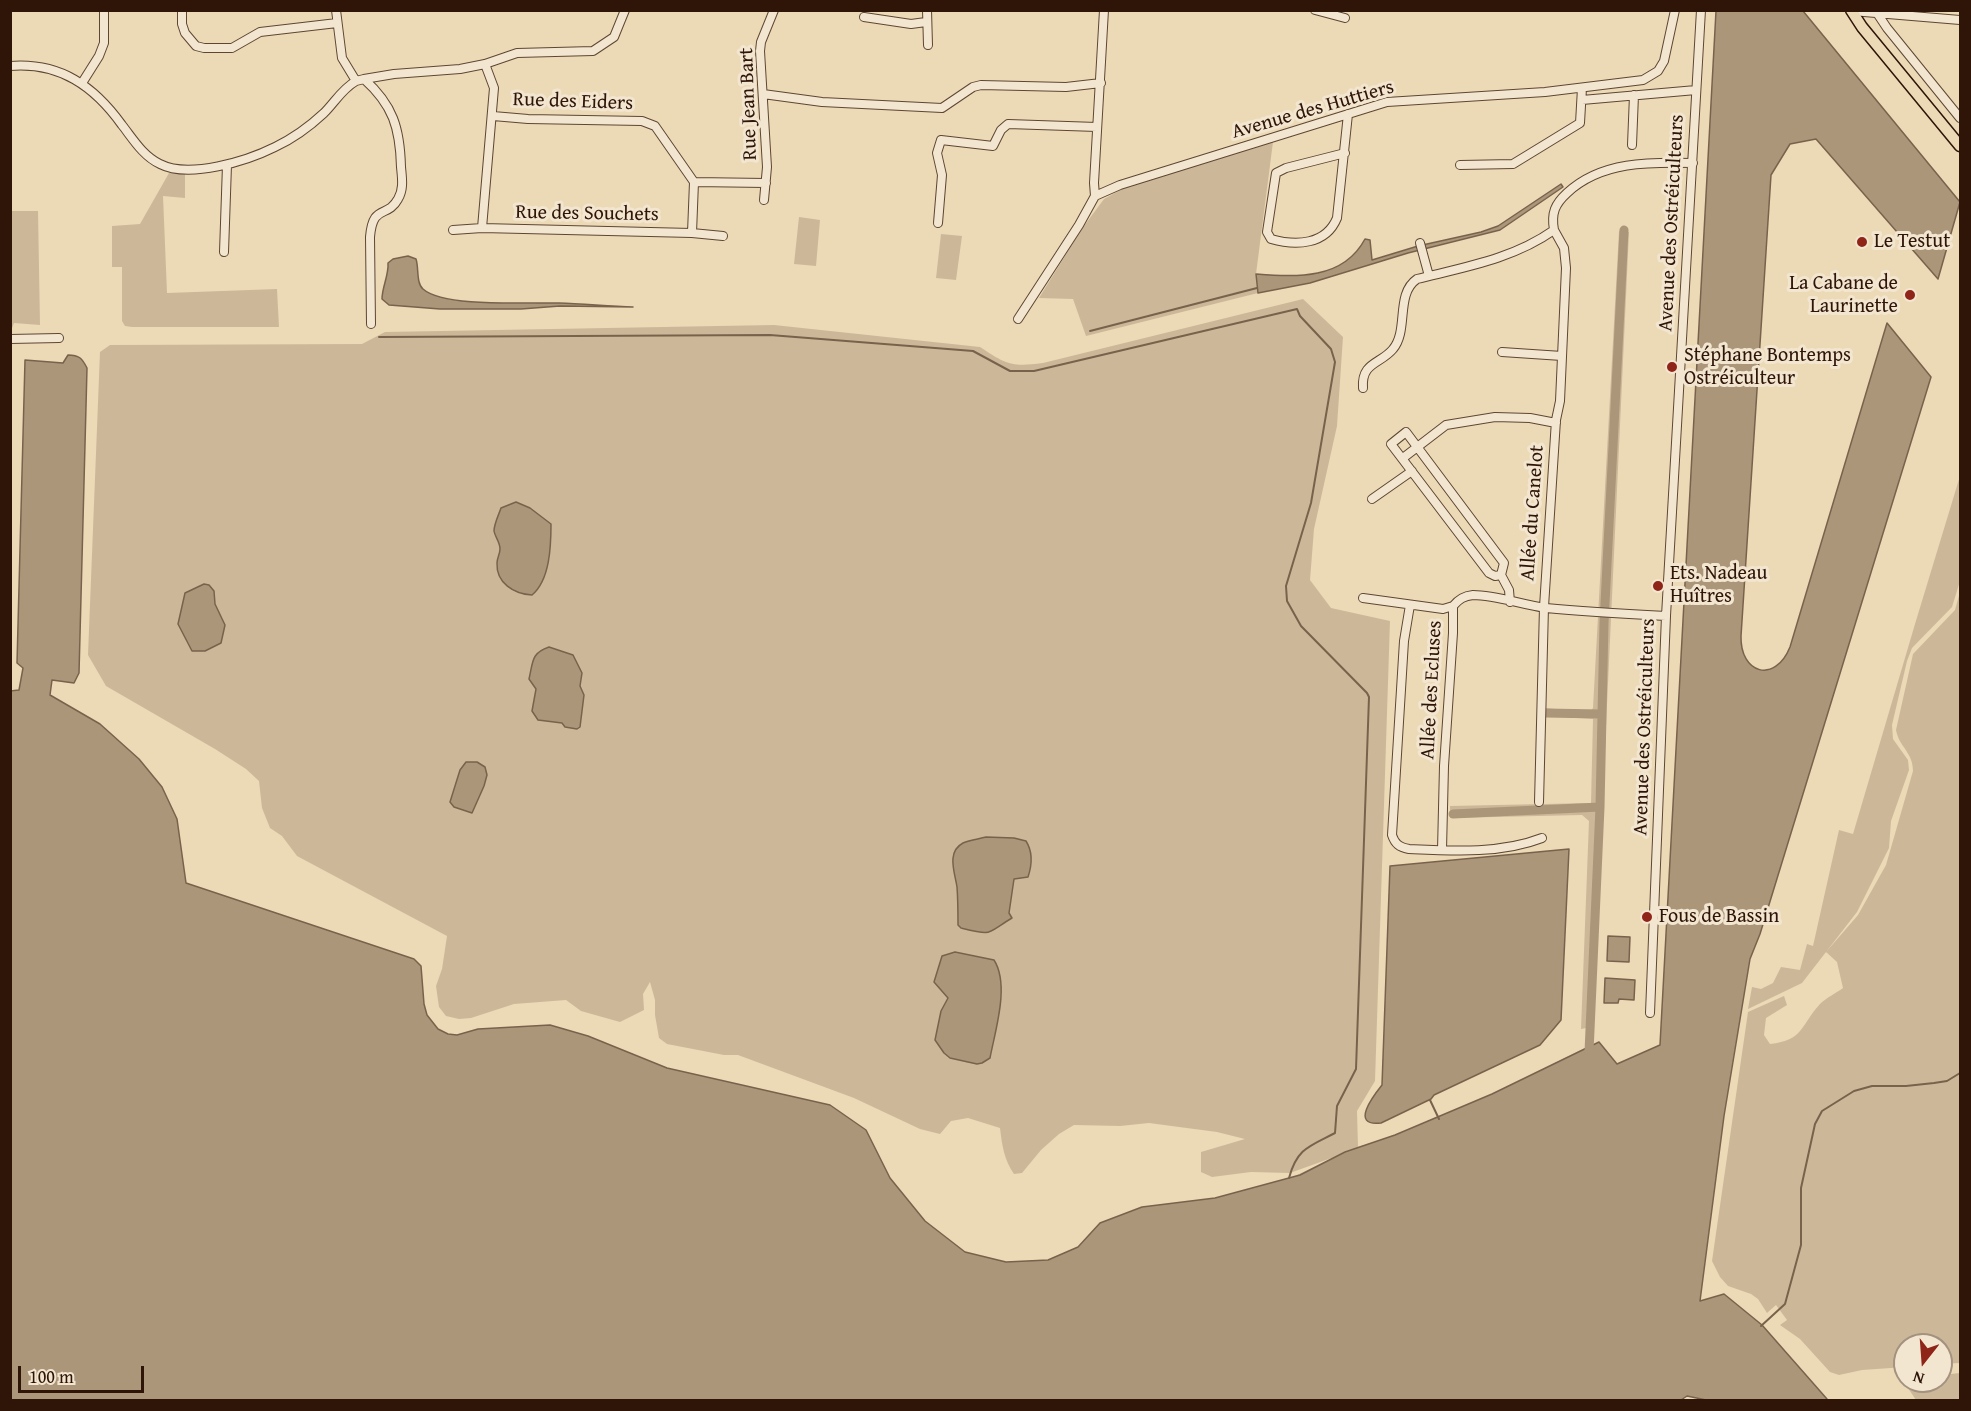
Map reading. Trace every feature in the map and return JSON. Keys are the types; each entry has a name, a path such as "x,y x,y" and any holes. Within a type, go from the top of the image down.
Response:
{"main road":[{"path":"1851,11 1960,146"}],"street":[{"path":"82,83 99,56 104,43 104,10"},
{"path":"182,10 184,33 196,46 204,48 232,48 260,32 337,23"},
{"path":"336,10 342,57 360,80 384,100 393,117 401,149 402,187 398,200 393,206 377,213 371,223 371,324"},
{"path":"10,66 32,65 49,69 82,83 108,105 142,150 159,164 169,168 184,169 227,165 266,151 291,138 324,113 346,86 360,80 394,74 460,69 485,64 517,53 593,51 614,37 625,10"},
{"name":"Rue Jean Bart","path":"764,200 767,166 761,42 774,10"},
{"path":"927,10 928,45"},
{"path":"1018,319 1079,225 1095,196 1104,10"},
{"path":"1315,10 1345,18"},
{"name":"Avenue des Huttiers","path":"1095,196 1120,185 1387,102 1643,80 1658,71 1664,61 1675,10"},
{"name":"Avenue des Ostréiculteurs","path":"1650,1013 1665,616 1701,10"},
{"path":"1851,11 1960,20"},
{"path":"1877,13 1960,118"},
{"path":"864,17 910,24 926,22"},
{"path":"482,228 494,88 485,64"},
{"path":"763,94 822,102 942,108 973,87 981,85 1066,87 1101,83"},
{"path":"1460,165 1513,164 1580,123 1582,87"},
{"path":"1582,100 1696,90"},
{"path":"1632,145 1634,95"},
{"path":"1345,153 1286,168 1276,173 1267,232 1271,239 1289,244 1313,241 1334,226 1337,218 1345,153 1348,114"},
{"name":"Rue des Eiders","path":"493,116 528,119 642,121 655,126 694,182"},
{"path":"938,223 942,175 937,153 941,140 993,146 1001,130 1008,124 1097,127"},
{"path":"1363,388 1363,378 1367,369 1394,349 1410,284 1417,279 1499,259 1535,243 1554,230 1552,216 1557,202 1572,188 1594,174 1635,164 1693,163"},
{"path":"224,252 227,165"},
{"path":"692,233 694,182 766,183"},
{"name":"Rue des Souchets","path":"453,230 482,228 692,233 723,236"},
{"name":"Allée du Canelot","path":"1539,802 1544,607 1556,423 1560,401 1566,268 1564,248 1554,230"},
{"path":"1420,243 1429,276"},
{"path":"10,339 59,338"},
{"path":"1502,352 1562,356"},
{"path":"1403,459 1446,425 1495,417 1530,418 1556,423"},
{"path":"1406,432 1417,447 1504,563 1501,574 1496,576 1489,573 1391,444 1406,432"},
{"path":"1372,499 1412,471"},
{"path":"1501,574 1509,590 1510,602"},
{"name":"Allée des Ecluses","path":"1442,850 1453,606 1461,598 1471,595 1599,613 1665,616"},
{"path":"1364,598 1443,609 1453,606"},
{"path":"1410,605 1404,641 1392,835 1396,844 1401,848 1489,850 1530,843 1542,838"}],"shaded area":[{"path":"1716,11 1803,11 1960,202 1938,279 1816,139 1790,144 1771,175 1741,636 1742,649 1752,666 1760,670 1768,670 1776,666 1784,659 1790,647 1887,323 1931,377 1760,934 1750,959 1724,1116 1700,1301 1724,1294 1762,1325 1826,1400 1706,1400 1687,1396 1681,1400 11,1400 10,691 19,690 23,668 17,663 25,360 63,363 68,355 72,355 78,356 87,368 79,673 74,683 52,680 50,695 100,724 139,759 162,787 177,819 186,883 414,959 421,966 427,1015 438,1029 448,1034 457,1035 478,1029 550,1025 588,1036 667,1068 830,1105 866,1130 890,1178 925,1221 965,1252 1006,1262 1048,1260 1078,1247 1100,1223 1142,1207 1215,1198 1300,1175 1345,1152 1395,1135 1492,1094 1599,1042 1617,1064 1660,1045"},
{"path":"1273,142 1256,274 1258,293 1086,336 1073,299 1039,298 1081,230 1104,199 1122,189"},
{"path":"185,172 185,198 163,196 167,293 277,289 279,327 125,326 122,321 122,267 112,267 112,226 140,224 169,173"},
{"path":"1561,184 1563,187 1500,230 1408,253 1310,283 1258,293 1256,274 1303,275 1332,269 1356,252 1365,239 1370,240 1372,260 1418,246 1481,232 1498,226"},
{"path":"11,211 38,211 40,325 14,323 11,331"},
{"path":"799,217 820,220 816,266 794,264"},
{"path":"1619,231 1629,232 1592,1027 1581,1029 1589,821 1582,815 1450,818 1450,806 1591,803 1593,719 1544,716 1544,708 1590,712 1593,708"},
{"path":"941,234 962,236 956,280 936,278"},
{"path":"408,256 416,259 419,283 423,289 449,299 488,303 559,303 633,307 440,309 389,305 382,299 388,263 393,259"},
{"path":"1303,299 1343,337 1337,426 1314,529 1310,580 1331,608 1390,621 1375,1081 1357,1111 1358,1147 1395,1135 1492,1094 1585,1048 1608,1091 1293,1177 1337,1156 1290,1173 1251,1172 1212,1177 1201,1172 1201,1152 1245,1139 1217,1132 1149,1123 1120,1126 1074,1125 1059,1134 1041,1150 1022,1173 1014,1174 1006,1158 1000,1128 968,1118 951,1121 940,1134 920,1129 854,1098 738,1055 724,1055 667,1044 659,1038 655,1000 650,982 643,994 644,1010 620,1022 581,1011 566,1000 514,1004 471,1018 459,1019 446,1016 439,1007 436,986 442,969 447,936 297,856 282,836 270,828 262,808 259,781 246,769 215,749 106,686 88,655 100,352 110,345 362,344 385,332 774,325 980,347 1004,361 1024,365 1043,363"},
{"path":"1960,476 1960,581 1952,607 1912,648 1892,725 1893,739 1908,760 1909,770 1891,821 1889,848 1857,912 1802,983 1748,1009 1752,987 1761,989 1773,983 1781,967 1800,970 1807,944 1813,946 1839,830 1853,834"},
{"path":"516,502 530,508 551,524 550,552 546,572 543,581 532,595 507,586 497,570 500,549 494,531 495,525 501,508"},
{"path":"204,584 209,585 214,591 215,604 225,625 221,643 205,651 192,651 178,624 185,593"},
{"path":"1960,592 1960,1363 1953,1363 1953,1333 1893,1333 1893,1368 1862,1370 1839,1375 1830,1372 1800,1339 1780,1325 1787,1320 1776,1305 1767,1313 1758,1299 1751,1294 1728,1286 1720,1277 1712,1261 1748,1012 1784,996 1787,1005 1766,1018 1764,1035 1770,1044 1781,1042 1800,1031 1820,1004 1843,988 1837,962 1826,952 1858,915 1886,865 1913,771 1911,759 1896,730 1913,654 1955,610"},
{"path":"549,647 573,655 582,673 580,686 584,695 580,727 577,729 565,727 562,723 538,720 532,711 536,689 529,679 532,663 539,652"},
{"path":"466,762 477,762 485,767 487,775 472,813 454,807 450,802 460,770"},
{"path":"986,837 1026,841 1031,859 1028,877 1014,879 1009,913 1012,918 985,933 961,928 958,925 953,857 963,843"},
{"path":"1569,849 1561,1020 1540,1045 1381,1123 1372,1123 1367,1120 1366,1109 1382,1085 1390,866"},
{"path":"1608,936 1630,937 1629,962 1607,961"},
{"path":"955,952 994,960 999,970 1001,995 998,1022 990,1058 982,1063 950,1058 935,1040 941,1011 948,998 934,982 942,956"},
{"path":"1605,978 1635,980 1634,1000 1619,999 1618,1003 1604,1003"},
{"path":"1960,1373 1960,1400 1916,1400 1911,1393 1953,1393 1953,1374"}],"waterway":[{"path":"1589,1052 1600,807 1604,623 1624,230"},
{"path":"1090,331 1257,288"},
{"path":"379,337 770,335 973,351 1010,371 1034,371 1297,309 1300,316 1331,349 1335,362 1311,503 1286,586 1287,601 1301,626 1369,697 1356,1069 1337,1106 1335,1133 1300,1154 1289,1178"},
{"path":"1545,713 1602,714"},
{"path":"1453,814 1600,807"},
{"path":"1761,1326 1785,1304 1801,1245 1801,1188 1815,1124 1822,1111 1854,1091 1872,1086 1934,1083 1947,1081 1960,1073"},
{"path":"1430,1100 1439,1119"}],"place":[{"name":"Le Testut","path":"1862,242"},
{"name":"La Cabane de Laurinette","path":"1910,295"},
{"name":"Stéphane Bontemps Ostréiculteur","path":"1672,367"},
{"name":"Ets. Nadeau Huîtres","path":"1658,586"},
{"name":"Fous de Bassin","path":"1647,917"}]}
